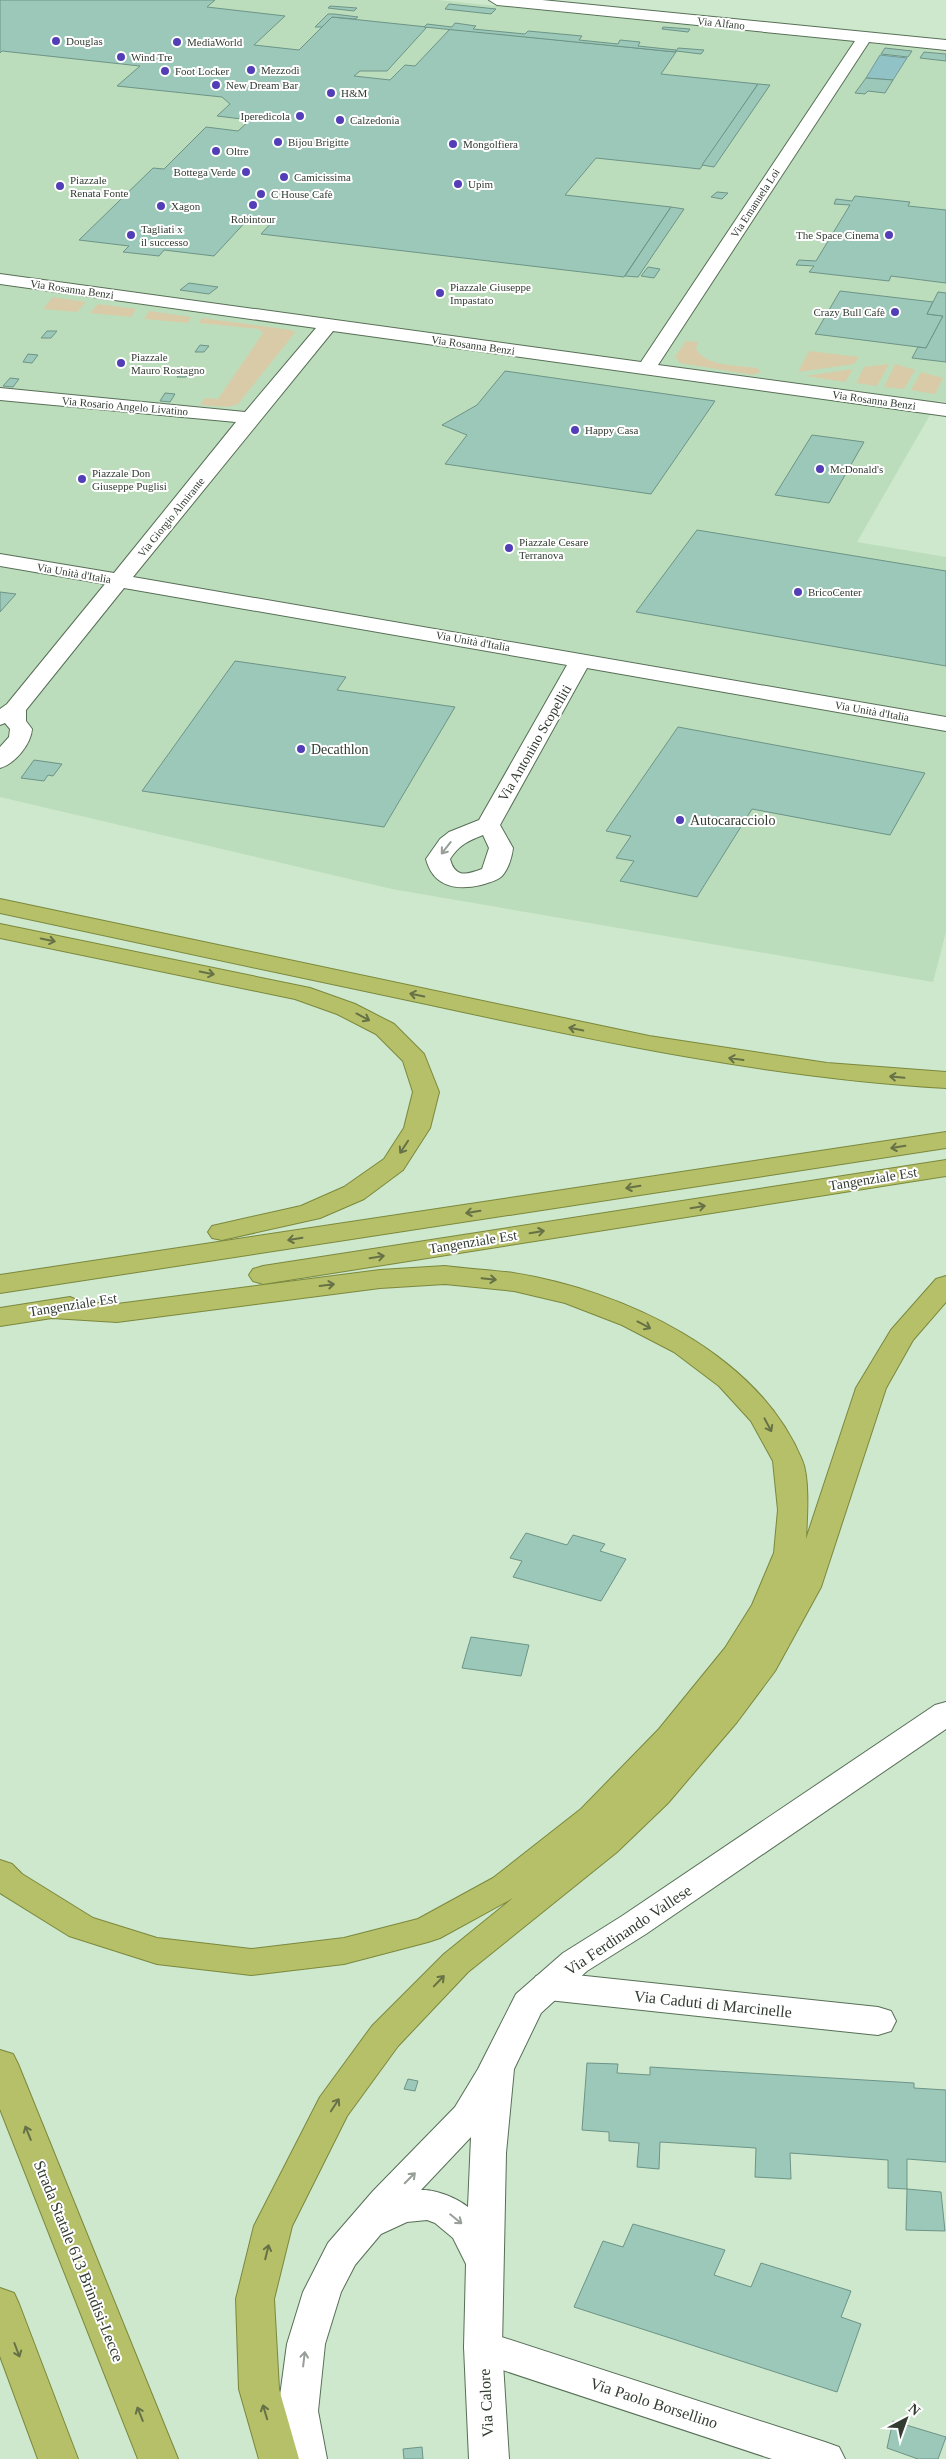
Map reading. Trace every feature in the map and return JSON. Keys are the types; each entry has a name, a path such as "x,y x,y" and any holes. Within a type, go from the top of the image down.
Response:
{"highway":[{"path":"0,906 596,1033 710,1055 810,1069 946,1080"},
{"path":"0,931 301,993 346,1009 385,1029 415,1060 426,1092 417,1128 394,1164 354,1193 310,1212 75,1262 48,1276"},
{"name":"Tangenziale Est","path":"0,1284 946,1140"},
{"name":"Tangenziale Est","path":"0,1317 946,1168"},
{"path":"0,1873 10,1883 81,1927 157,1951 251,1962 344,1951 428,1929 505,1887 593,1818 671,1737 736,1656 767,1606 789,1553 793,1510 788,1461 763,1416 729,1379 684,1346 632,1319 574,1296 514,1282 445,1275 380,1278 117,1313 53,1309"},
{"path":"279,2459 258,2389 255,2299 273,2226 332,2107 385,2036 456,1963 604,1843 656,1794 726,1714 764,1663 805,1587 871,1388 900,1336 946,1285"},
{"name":"Strada Statale 613 Brindisi-Lecce","path":"0,2064 158,2459"},
{"path":"0,2304 58,2459"}],"street":[{"name":"Via Alfano","path":"497,0 946,45"},
{"name":"Via Emanuela Loi","path":"646,369 865,37"},
{"name":"Via Rosanna Benzi","path":"0,279 328,326 946,410"},
{"name":"Via Giorgio Almirante","path":"0,761 20,738 21,729 7,714 328,326"},
{"name":"Via Rosario Angelo Livatino","path":"0,394 250,418"},
{"name":"Via Unità d'Italia","path":"0,560 946,724"},
{"name":"Via Antonino Scopelliti","path":"488,825 581,660"},
{"name":"Via Ferdinando Vallese","path":"483,2347 488,2154 496,2069 528,2004 575,1962 634,1926 946,1713"},
{"name":"Via Caduti di Marcinelle","path":"548,1986 878,2021"},
{"path":"307,2459 298,2411 306,2344 322,2292 341,2254 363,2228 468,2117 496,2069"},
{"path":"363,2228 402,2207 427,2205 448,2212 466,2227 485,2262"},
{"name":"Via Calore","path":"483,2347 489,2459"},
{"name":"Via Paolo Borsellino","path":"483,2347 825,2459"}],"shaded area":[{"path":"0,0 438,0 946,51 946,402 938,401 857,542 946,557 946,932 933,982 392,889 0,797"},
{"path":"53,297 86,302 77,312 43,309"},
{"path":"98,304 136,309 131,317 90,313"},
{"path":"149,311 191,317 188,323 144,319"},
{"path":"202,318 295,332 238,404 228,407 200,405 205,398 218,399 263,333 259,329 199,323"},
{"path":"686,341 698,342 696,349 707,359 724,364 757,368 761,372 753,375 680,363 675,357"},
{"path":"809,351 859,357 854,364 798,372"},
{"path":"889,364 877,386 856,383 864,367"},
{"path":"895,364 915,370 904,389 884,387"},
{"path":"853,369 845,382 805,376"},
{"path":"921,372 943,378 935,394 911,390"}],"water":[{"path":"880,55 907,58 893,80 866,78"}],"building":[{"name":"Mongolfiera","path":"0,0 215,0 207,7 285,16 254,45 299,50 332,17 427,27 387,71 360,71 354,76 390,80 405,65 415,66 450,29 676,52 661,74 758,84 700,169 596,158 565,195 671,207 624,277 261,234 274,220 250,217 214,256 164,250 159,256 123,252 129,246 79,240 153,168 164,169 206,127 238,131 250,120 217,116 230,104 222,97 117,86 140,66 2,51 0,53"},
{"path":"449,4 496,9 491,14 445,9"},
{"path":"330,6 357,8 354,11 328,8"},
{"path":"328,14 358,17 355,19 332,17 322,27 315,27"},
{"path":"455,23 476,26 473,29 525,34 528,31 582,36 579,40 618,44 620,40 640,42 638,46 676,50 676,52 424,27 427,24 452,27"},
{"path":"663,27 690,29 688,32 662,29"},
{"path":"678,48 704,50 701,54 676,51"},
{"path":"885,48 912,51 908,57 881,54"},
{"path":"924,52 946,54 946,61 920,58"},
{"path":"866,78 893,80 885,93 868,91 865,94 855,93"},
{"path":"758,84 770,85 714,167 702,165"},
{"path":"717,192 728,193 722,199 711,197"},
{"name":"The Space Cinema","path":"855,196 910,202 908,206 946,210 946,283 891,276 889,281 809,272 814,266 796,265 799,260 816,261 850,205 834,204 836,199 852,201"},
{"path":"671,207 684,209 638,277 625,276"},
{"path":"648,267 660,269 654,278 641,276"},
{"path":"189,283 218,287 209,294 180,290"},
{"path":"840,291 933,302 927,314 943,316 926,348 815,334"},
{"path":"938,292 946,293 946,362 912,358 918,347 926,348 943,316 927,314"},
{"path":"47,331 57,331 51,338 41,338"},
{"path":"200,345 209,346 204,352 195,352"},
{"path":"28,354 38,355 32,363 23,362"},
{"path":"183,369 192,370 186,377 177,377"},
{"name":"Happy Casa","path":"505,371 715,401 651,494 445,464 467,435 442,425 477,405"},
{"path":"10,378 19,379 13,387 3,386"},
{"path":"165,393 175,394 170,402 160,401"},
{"name":"McDonald's","path":"812,435 864,442 829,503 775,495"},
{"name":"BricoCenter","path":"697,530 946,571 946,666 636,612"},
{"path":"0,592 16,594 0,612"},
{"name":"Decathlon","path":"235,661 346,677 337,690 455,707 384,827 142,791"},
{"name":"Autocaracciolo","path":"678,727 925,773 890,835 752,809 697,897 620,881 634,861 616,858 631,836 606,831"},
{"path":"34,760 62,764 53,776 48,775 44,781 21,778"},
{"path":"526,1533 567,1545 573,1535 605,1544 600,1551 626,1559 601,1601 513,1577 522,1561 510,1558"},
{"path":"471,1637 529,1645 521,1676 462,1668"},
{"path":"587,2063 618,2064 617,2073 650,2075 650,2067 914,2083 914,2088 946,2090 946,2162 907,2159 907,2189 888,2188 888,2160 790,2153 791,2179 755,2177 756,2148 660,2142 659,2169 637,2167 639,2143 609,2141 609,2132 582,2130"},
{"path":"408,2079 418,2081 415,2091 404,2089"},
{"path":"907,2189 941,2192 945,2231 906,2230"},
{"path":"633,2224 725,2250 714,2275 751,2287 761,2263 851,2291 841,2317 861,2324 837,2392 574,2307 603,2241 623,2247"},
{"path":"893,2421 946,2437 938,2459 918,2459 887,2448"},
{"path":"422,2447 423,2459 404,2459 403,2449"}],"place":[{"name":"Douglas","path":"56,41"},
{"name":"MediaWorld","path":"177,42"},
{"name":"Wind Tre","path":"121,57"},
{"name":"Mezzodì","path":"251,70"},
{"name":"Foot Locker","path":"165,71"},
{"name":"New Dream Bar","path":"216,85"},
{"name":"H&M","path":"331,93"},
{"name":"Iperedicola","path":"300,116"},
{"name":"Calzedonia","path":"340,120"},
{"name":"Bijou Brigitte","path":"278,142"},
{"name":"Mongolfiera","path":"453,144"},
{"name":"Oltre","path":"216,151"},
{"name":"Bottega Verde","path":"246,172"},
{"name":"Camicissima","path":"284,177"},
{"name":"Upim","path":"458,184"},
{"name":"Piazzale Renata Fonte","path":"60,186"},
{"name":"C House Cafè","path":"261,194"},
{"name":"Robintour","path":"253,205"},
{"name":"Xagon","path":"161,206"},
{"name":"Tagliati x il successo","path":"131,235"},
{"name":"The Space Cinema","path":"889,235"},
{"name":"Piazzale Giuseppe Impastato","path":"440,293"},
{"name":"Crazy Bull Cafè","path":"895,312"},
{"name":"Piazzale Mauro Rostagno","path":"121,363"},
{"name":"Happy Casa","path":"575,430"},
{"name":"McDonald's","path":"820,469"},
{"name":"Piazzale Don Giuseppe Puglisi","path":"82,479"},
{"name":"Piazzale Cesare Terranova","path":"509,548"},
{"name":"BricoCenter","path":"798,592"},
{"name":"Decathlon","path":"301,749"},
{"name":"Autocaracciolo","path":"680,820"}]}
